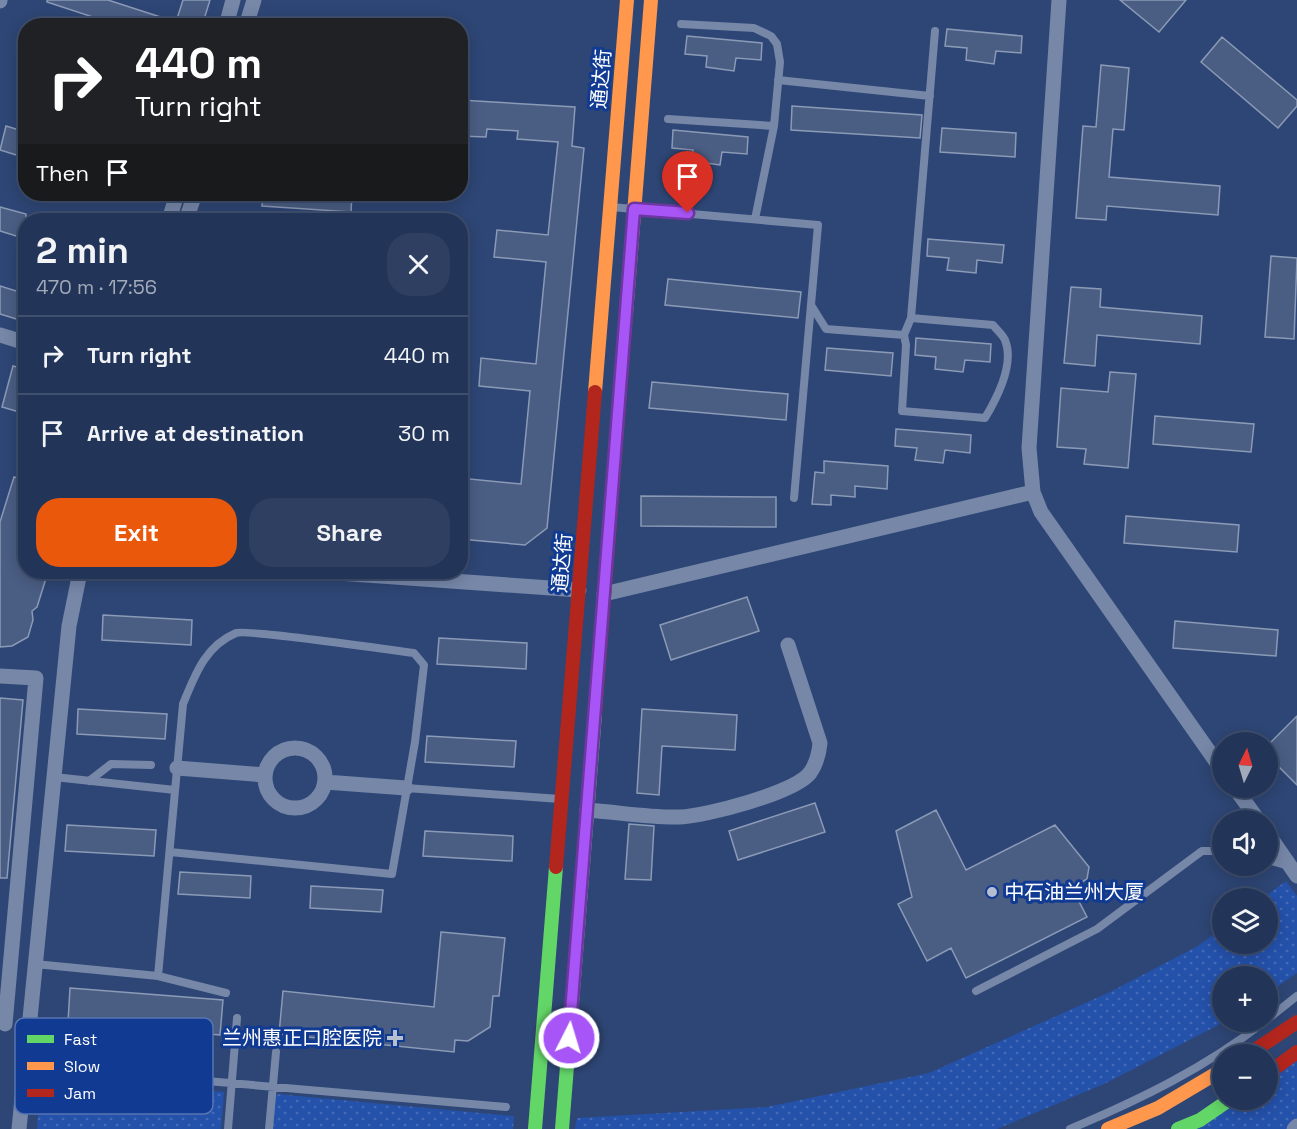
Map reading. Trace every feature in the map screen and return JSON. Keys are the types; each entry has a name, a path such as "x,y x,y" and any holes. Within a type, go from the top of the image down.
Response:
{"main road":[{"name":"通达街","path":"535,1129 627,0"},
{"path":"562,1129 651,0"},
{"path":"1264,1044 1297,1022"},
{"path":"1278,1066 1297,1052"},
{"path":"1108,1129 1158,1108 1212,1076"},
{"path":"1178,1129 1200,1120 1214,1110"}],"street":[{"path":"228,18 233,0"},
{"path":"248,18 254,0"},
{"path":"1059,0 1029,448 1033,492 1041,512 1212,756"},
{"path":"0,335 18,341"},
{"path":"604,594 1033,492"},
{"path":"30,1018 69,626 79,579"},
{"path":"442,579 579,590"},
{"path":"587,810 679,817 723,810 793,784 809,774 818,759 820,743 789,645"},
{"path":"0,676 36,678 5,1024"},
{"path":"298,748 318,759 324,770 325,782 322,793 314,802 292,809 280,805 271,798 266,787 265,775 268,764 276,755 298,748"},
{"path":"177,768 265,775"},
{"path":"325,782 406,788"},
{"path":"1278,848 1294,871"},
{"path":"19,1129 20,1114"}],"lane":[{"path":"681,24 763,31 771,36 780,53 774,126 755,219"},
{"path":"911,318 993,325 1005,340 1007,361 998,397 985,418 902,411 904,335 911,318 935,31"},
{"path":"778,80 930,96"},
{"path":"668,119 774,126"},
{"path":"611,207 818,225 794,498"},
{"path":"811,305 826,329 904,335"},
{"path":"158,976 183,704 197,668 212,649 238,632 414,653 424,665 415,742 392,874 170,852"},
{"path":"89,781 111,764 151,765"},
{"path":"54,777 175,790"},
{"path":"406,788 562,800"},
{"path":"976,990 1097,929 1202,851 1212,851"},
{"path":"1278,864 1294,871"},
{"path":"35,964 158,976 226,993"},
{"path":"1278,1011 1297,996"},
{"path":"228,1129 237,1018"},
{"path":"1070,1129 1144,1098 1235,1044 1250,1032"},
{"path":"269,1129 276,1052"},
{"path":"213,1081 506,1107"}],"shaded area":[{"path":"1286,881 1297,896 1297,973 1278,986 1278,966 1212,966 1212,1028 1106,1083 997,1129 575,1129 577,1118 767,1107 929,1073 1110,992 1198,946 1212,936 1212,954 1278,954 1277,888"},
{"path":"1297,1052 1297,1129 1181,1129 1212,1110 1278,1110 1278,1066"},
{"path":"213,1091 224,1092 221,1129 37,1129 38,1114 213,1114"},
{"path":"276,1094 514,1116 513,1129 272,1129"}],"building":[{"path":"47,0 108,0 164,18 96,18 47,2"},
{"path":"183,0 210,0 204,18 177,18"},
{"path":"1120,0 1186,0 1159,32"},
{"path":"947,29 1022,36 1021,53 996,51 994,64 966,60 967,48 945,46"},
{"path":"687,36 762,43 761,60 736,58 734,71 706,67 707,56 685,54"},
{"path":"1222,37 1297,100 1297,106 1278,128 1201,62"},
{"path":"1101,65 1129,68 1124,130 1113,129 1109,177 1220,186 1218,215 1107,206 1106,220 1076,218 1083,126 1096,127"},
{"path":"468,100 575,107 572,146 584,148 547,528 525,545 468,540 468,479 521,484 530,391 479,386 481,358 536,364 546,262 494,257 497,230 548,235 558,142 517,139 518,131 487,129 486,137 468,136"},
{"path":"792,106 922,115 920,138 791,130"},
{"path":"6,126 18,130 18,156 0,150"},
{"path":"942,128 1016,133 1015,157 940,152"},
{"path":"673,130 748,137 747,154 722,152 720,165 692,161 693,150 672,148"},
{"path":"262,201 352,201 351,212 262,206"},
{"path":"0,207 22,213 18,213 18,237 0,231"},
{"path":"928,239 1004,245 1002,263 977,260 976,273 947,270 949,258 927,256"},
{"path":"1271,256 1297,258 1294,339 1265,337"},
{"path":"668,279 801,292 798,318 665,305"},
{"path":"0,286 18,292 18,320 0,314"},
{"path":"1071,287 1101,289 1100,307 1202,316 1200,344 1097,335 1095,366 1064,363"},
{"path":"916,338 991,344 990,362 965,360 963,372 935,369 936,357 915,355"},
{"path":"827,348 893,353 891,376 825,370"},
{"path":"13,366 18,367 18,412 2,407"},
{"path":"1110,372 1136,374 1128,468 1084,464 1086,449 1057,447 1061,388 1108,392"},
{"path":"652,382 788,394 786,420 649,408"},
{"path":"1155,416 1254,424 1251,452 1153,444"},
{"path":"896,429 971,435 970,453 945,450 943,463 915,460 917,448 895,446"},
{"path":"824,461 888,466 887,489 855,486 855,497 831,495 831,505 812,504 815,472 824,473"},
{"path":"14,477 18,478 18,579 46,579 37,607 32,611 33,620 28,637 12,646 0,647 0,522"},
{"path":"641,496 776,497 776,527 641,526"},
{"path":"1126,516 1239,525 1237,552 1124,543"},
{"path":"747,597 759,631 671,660 660,625"},
{"path":"103,615 192,620 191,645 102,640"},
{"path":"1175,621 1278,630 1276,656 1173,648"},
{"path":"439,638 527,643 526,669 437,664"},
{"path":"0,698 23,700 7,878 0,878"},
{"path":"78,709 167,714 165,739 77,734"},
{"path":"642,709 737,715 735,750 662,746 659,795 637,793"},
{"path":"1297,716 1297,785 1278,766 1278,735"},
{"path":"427,736 516,741 514,767 425,762"},
{"path":"815,803 825,832 738,860 729,831"},
{"name":"中石油兰州大厦","path":"936,810 966,870 1055,825 1089,867 1087,879 1072,888 1087,917 966,978 951,948 927,961 898,904 912,897 896,831"},
{"path":"629,824 654,826 651,880 625,879"},
{"path":"67,825 156,830 154,856 65,851"},
{"path":"425,831 513,836 512,861 423,856"},
{"path":"180,872 251,876 250,898 178,894"},
{"path":"311,886 383,890 381,912 310,908"},
{"path":"441,932 505,938 499,996 493,996 490,1027 468,1041 455,1040 454,1052 279,1034 283,991 434,1007"},
{"path":"70,988 223,1000 220,1035 213,1034 213,1018 68,1018"}],"traffic: fast":[{"path":"562,1129 595,714"},
{"path":"535,1129 556,867"},
{"path":"1178,1129 1200,1120 1214,1110"}],"traffic: slow":[{"path":"595,392 627,0"},
{"path":"626,314 651,0"},
{"path":"1108,1129 1158,1108 1212,1076"}],"traffic: jam":[{"path":"595,714 626,314"},
{"path":"556,867 595,392"},
{"path":"1264,1044 1297,1022"},
{"path":"1278,1066 1297,1052"}],"place":[{"name":"中石油兰州大厦","path":"992,892"},
{"name":"兰州惠正口腔医院","path":"395,1038"}],"route":[{"path":"569,1038 634,209 688,213"}]}
